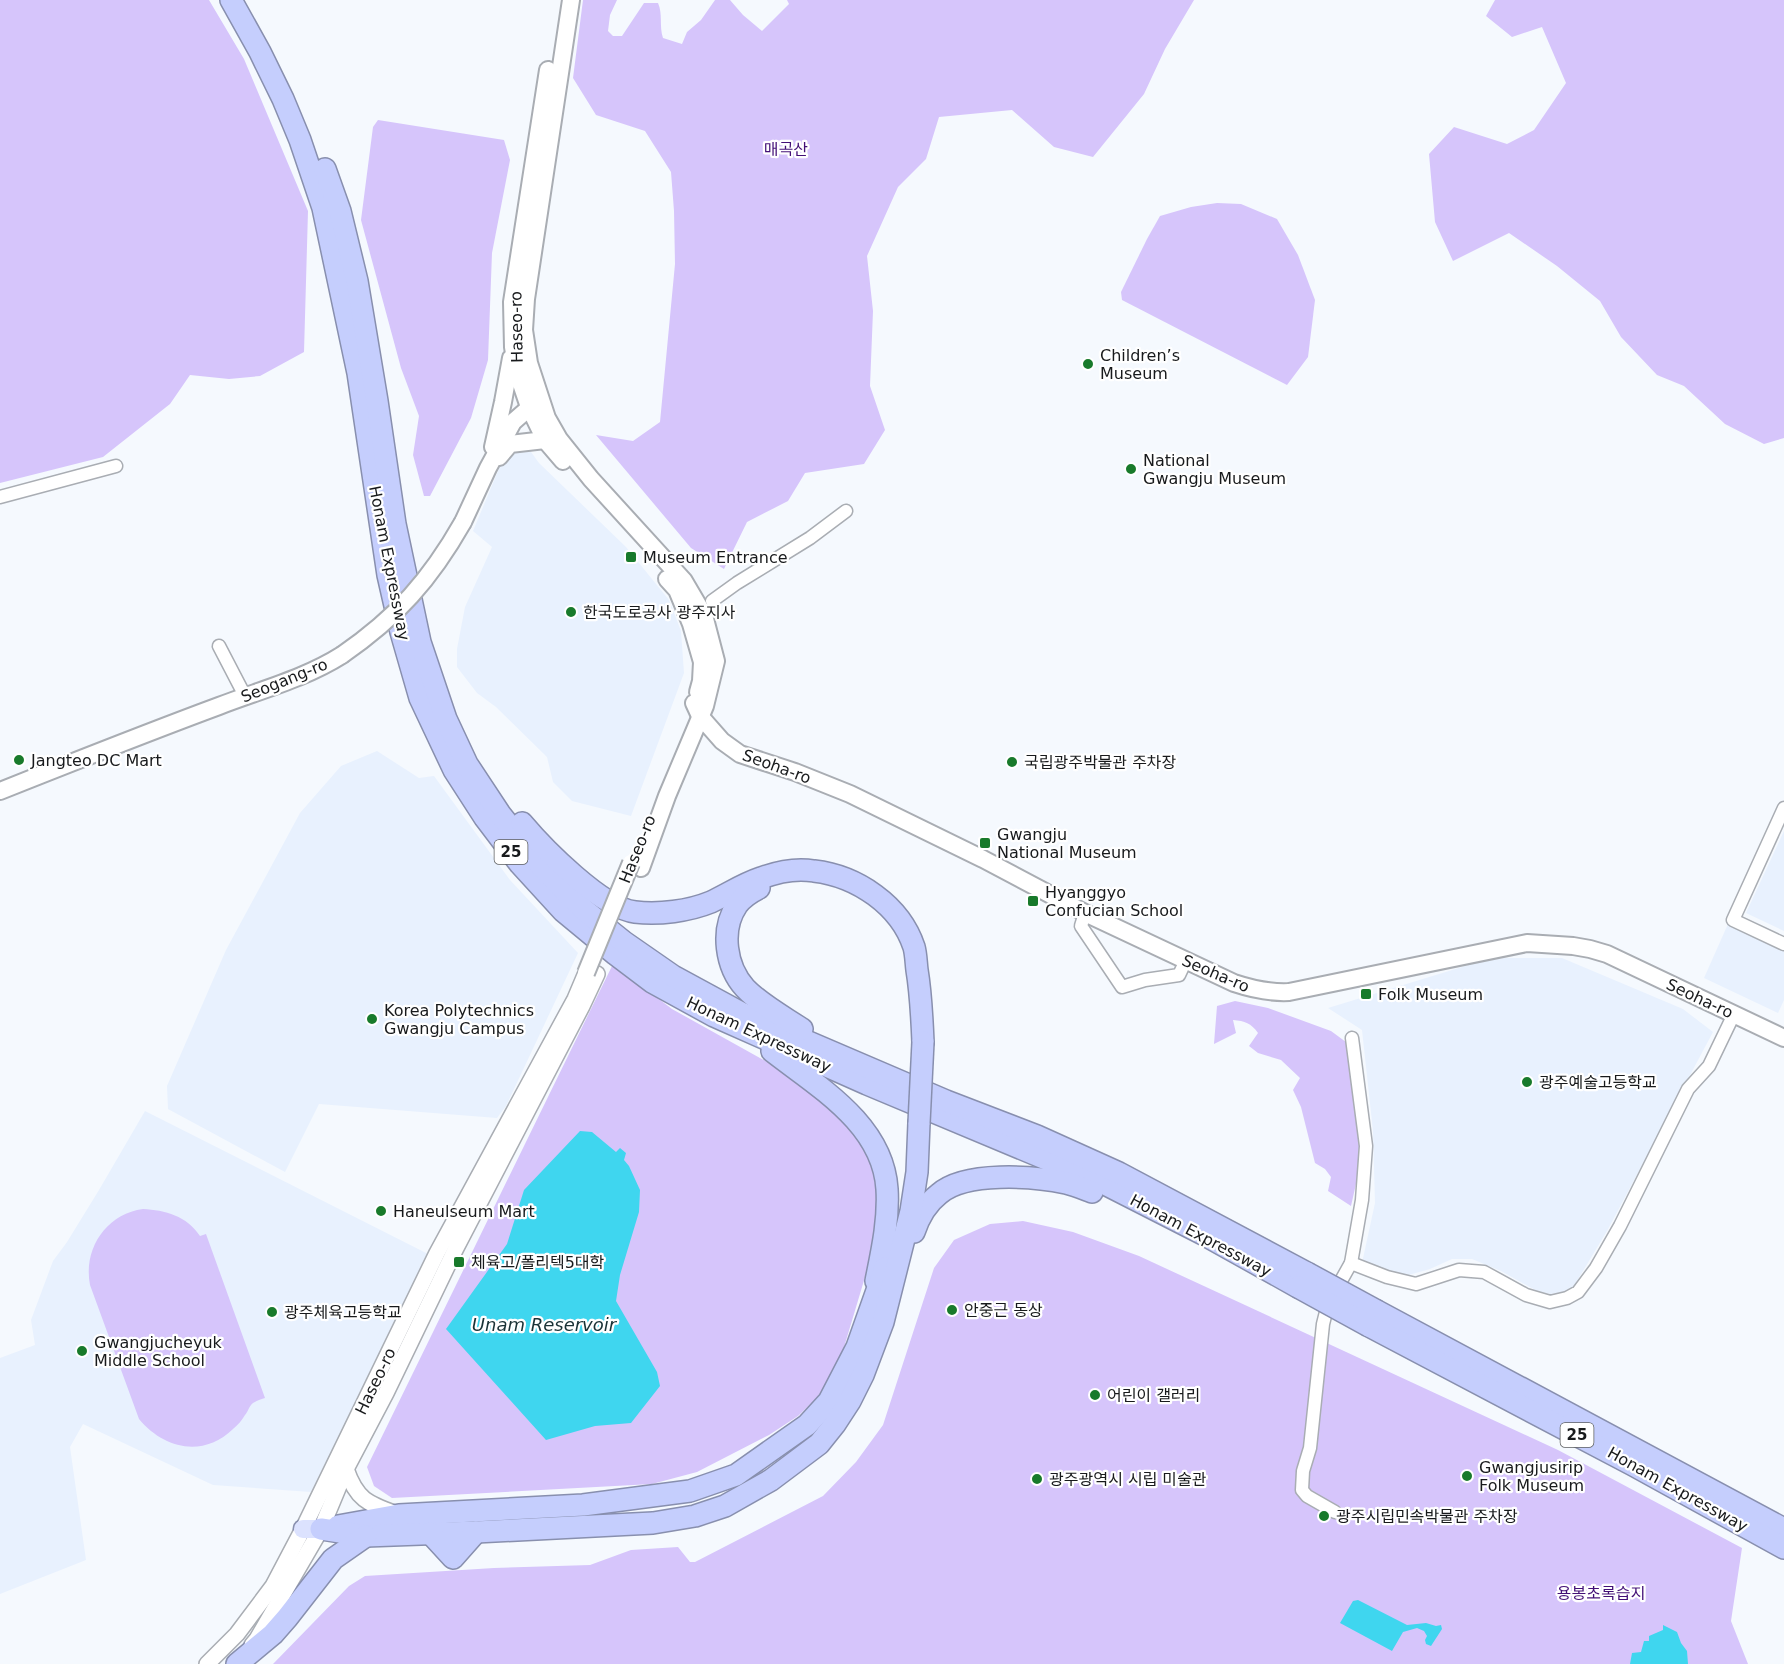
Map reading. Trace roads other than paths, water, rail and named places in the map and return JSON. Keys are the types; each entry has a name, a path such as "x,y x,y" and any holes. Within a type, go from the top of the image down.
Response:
{"highway":[{"name":"Honam Expressway","path":"231,0 283,99 300,140 323,208 358,373 388,575 400,632 420,698 453,770 485,818 520,864 563,911 615,954 652,982 714,1016 878,1089 1099,1181 1203,1234 1303,1280"},
{"name":"Honam Expressway","path":"248,0 275,48 306,116 339,211 359,292 378,401 395,524 420,642 446,719 467,764 500,814 543,868 583,909 624,942 673,976 743,1014 1119,1173 1303,1280 1784,1548"},
{"path":"312,1529 399,1515 583,1505 690,1491 736,1475 807,1425 829,1401 857,1347 893,1248 908,1167 914,1122 917,1041 922,1011 914,948 904,926 889,907 873,893 855,883 834,874 812,870 787,871 759,878 710,902 685,910 633,912 600,897 565,867 525,826 498,793 435,684"},
{"path":"842,1057 747,990 737,978 731,966 728,949 727,935 730,920 737,906 757,888 787,879 819,879 856,891 876,905 891,921 903,946 917,1041"},
{"path":"748,1032 843,1106 867,1133 881,1161 887,1187 887,1210 872,1302"},
{"path":"312,1529 366,1536 653,1523 695,1516 725,1506 771,1480 819,1444 850,1401 863,1375 883,1322 911,1211 917,1173 914,1122"},
{"path":"891,1292 921,1214 940,1192 966,1180 998,1177 1067,1183 1112,1199 1169,1226 1203,1234"},
{"name":"Honam Expressway","path":"1373,1318 1784,1528"},
{"path":"237,1664 280,1626 333,1559 366,1536"}],"main road":[{"name":"Haseo-ro","path":"560,0 512,302 513,347 517,372 534,403 547,418 559,439 591,479 684,581 704,615 716,661 705,706 697,710"},
{"name":"Haseo-ro","path":"571,0 526,299 524,330 534,403 545,440 677,590 691,624 702,662 697,710 667,796 591,974"},
{"name":"Seogang-ro","path":"488,468 513,347"},
{"name":"Seogang-ro","path":"0,791 303,675 331,663 370,636 404,605 435,567 463,522 513,422 534,403"},
{"path":"488,468 510,444 545,440"},
{"name":"Seoha-ro","path":"697,710 722,741 740,754 799,773 850,794 1085,912 1251,989 1273,993 1289,992 1527,943 1573,946 1607,954 1783,1036"}],"street":[{"path":"0,498 116,466"},
{"path":"712,601 810,538 846,511"},
{"path":"219,646 245,696"},
{"path":"1784,808 1733,920 1784,944"},
{"path":"1085,912 1081,926 1122,987 1145,980 1179,975 1186,960"},
{"name":"Haseo-ro","path":"207,1664 237,1634 273,1586 312,1529 346,1469 386,1393 456,1248 582,1006 591,974"},
{"name":"Haseo-ro","path":"237,1664 257,1638 312,1529 437,1253 575,999 591,974"},
{"path":"1351,1263 1387,1277 1416,1284 1459,1270 1484,1272 1526,1295 1550,1302 1567,1298 1578,1292 1596,1268 1620,1226 1688,1089 1709,1066 1734,1014"},
{"path":"1335,1512 1307,1496 1302,1490 1303,1471 1310,1448 1328,1304 1351,1263 1362,1200 1366,1146 1352,1038"},
{"path":"346,1469 352,1485 361,1497 373,1505 399,1515"}],"water":[{"name":"Unam Reservoir","path":"580,1131 592,1132 616,1152 620,1148 626,1153 624,1160 640,1190 639,1212 620,1275 616,1301 657,1372 660,1386 631,1423 595,1426 546,1440 446,1329 507,1244 524,1190"},
{"path":"1358,1600 1407,1625 1426,1623 1441,1625 1442,1629 1431,1646 1426,1644 1427,1636 1424,1631 1417,1628 1403,1632 1392,1651 1340,1623 1353,1601"},
{"path":"1663,1625 1677,1632 1687,1651 1688,1664 1630,1664 1632,1653 1641,1652 1644,1641 1649,1641 1649,1636 1663,1630"}],"place":[{"name":"Children’s Museum","path":"1088,364"},
{"name":"National Gwangju Museum","path":"1131,469"},
{"name":"Museum Entrance","path":"631,557"},
{"name":"한국도로공사 광주지사","path":"571,612"},
{"name":"Jangteo DC Mart","path":"19,760"},
{"name":"국립광주박물관 주차장","path":"1012,762"},
{"name":"Gwangju National Museum","path":"985,843"},
{"name":"Hyanggyo Confucian School","path":"1033,901"},
{"name":"Folk Museum","path":"1366,994"},
{"name":"Korea Polytechnics Gwangju Campus","path":"372,1019"},
{"name":"광주예술고등학교","path":"1527,1082"},
{"name":"Haneulseum Mart","path":"381,1211"},
{"name":"체육고/폴리텍5대학","path":"459,1262"},
{"name":"안중근 동상","path":"952,1310"},
{"name":"광주체육고등학교","path":"272,1312"},
{"name":"Gwangjucheyuk Middle School","path":"82,1351"},
{"name":"어린이 갤러리","path":"1095,1395"},
{"name":"Gwangjusirip Folk Museum","path":"1467,1476"},
{"name":"광주광역시 시립 미술관","path":"1037,1479"},
{"name":"광주시립민속박물관 주차장","path":"1324,1516"}],"park label":[{"name":"매곡산","path":"786,149"},
{"name":"용봉초록습지","path":"1601,1593"}]}
